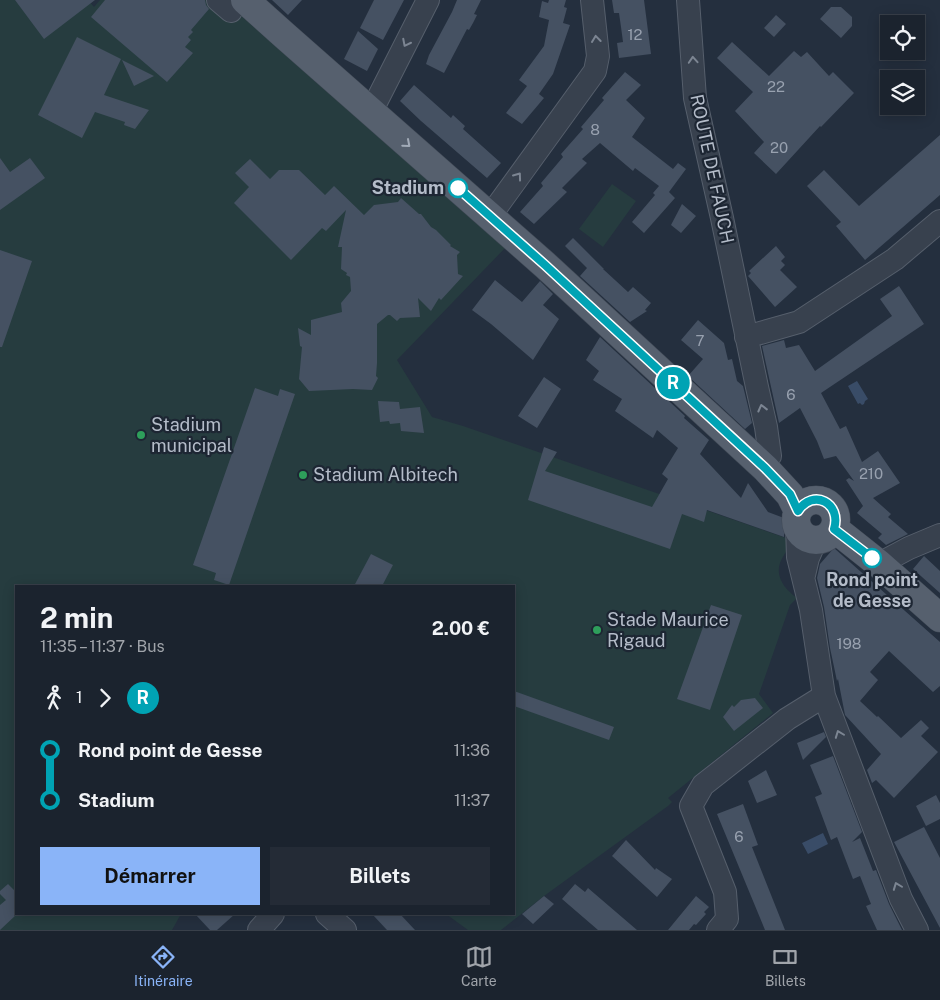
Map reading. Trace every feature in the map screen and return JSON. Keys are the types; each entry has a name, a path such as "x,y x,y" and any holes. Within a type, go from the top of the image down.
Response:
{"main road":[{"path":"231,4 371,112 490,216 765,468 812,521 879,564 940,618"},
{"path":"735,441 770,456 812,521"}],"street":[{"path":"371,112 428,0"},
{"path":"490,216 594,71 598,56 592,0"},
{"name":"ROUTE DE FAUCH","path":"688,0 695,98 766,427 770,456"},
{"path":"746,337 800,322 896,259 940,221"},
{"path":"812,521 798,557 811,610 824,696 902,899 917,930"},
{"path":"879,564 940,534"},
{"path":"718,930 727,919 725,892 691,806 703,785 788,719 824,696"},
{"path":"259,930 272,915"},
{"path":"328,915 345,930"}],"green space":[{"name":"Stadium Albitech","path":"0,0 88,0 94,7 100,0 223,0 506,247 397,360 432,417 463,426 789,539 790,545 780,563 779,574 785,587 797,598 790,605 759,694 773,713 668,798 672,802 668,806 544,896 501,930 468,930 447,915 515,915 515,585 15,585 15,915 180,915 172,930 0,930"},
{"path":"612,184 636,201 603,247 579,229"}],"water":[{"path":"857,381 868,399 862,405 858,404 848,386"},
{"path":"823,833 828,844 808,854 802,843"}],"building":[{"path":"15,0 95,0 44,39"},
{"path":"105,0 205,0 209,9 191,30 193,32 188,37 191,40 185,47 193,53 167,82 91,17"},
{"path":"272,0 302,0 288,15"},
{"path":"374,0 404,0 383,40 360,28"},
{"path":"457,0 481,0 474,14 477,15 473,23 469,30 467,29 444,73 426,64"},
{"path":"549,0 566,0 564,7 567,8 563,23 570,25 553,74 539,94 544,98 522,124 506,113 527,86 519,80 544,46 549,20 539,17 542,1 548,3"},
{"path":"612,0 644,0 651,54 619,58 617,43 623,42 619,13 614,13"},
{"path":"831,7 841,7 852,17 852,26 841,38 820,19"},
{"path":"776,15 786,24 774,37 764,28"},
{"path":"358,31 378,49 367,71 344,59"},
{"path":"77,37 121,59 104,95 149,110 135,129 124,125 125,122 95,112 82,138 38,115"},
{"path":"732,42 769,76 794,51 801,57 807,52 829,76 833,72 854,93 820,126 776,174 754,153 764,142 735,111 753,92 717,58"},
{"path":"122,60 154,76 134,86"},
{"path":"625,72 641,85 626,100 645,118 632,137 673,169 678,163 686,169 669,192 675,198 644,233 632,222 655,195 653,193 659,186 635,168 633,171 600,143 582,159 587,163 562,188 567,192 534,224 520,212 543,186 541,183 563,157 561,154 583,129 581,127 604,100 602,98"},
{"path":"414,85 451,118 453,115 465,126 463,129 501,163 487,178 400,101"},
{"path":"940,135 940,195 865,260 836,226 841,222 807,186 824,170 859,206"},
{"path":"0,158 10,172 30,158 45,178 0,210"},
{"path":"250,159 270,179 279,170 299,170 325,195 334,186 364,215 374,205 398,202 401,198 421,214 450,246 460,252 457,255 458,274 463,276 441,300 439,298 431,311 418,298 420,317 400,318 397,321 388,315 377,324 376,376 378,378 372,390 309,391 299,379 302,347 300,346 298,328 311,335 311,320 342,312 341,303 351,291 350,277 341,269 342,247 338,247 346,210 326,231 322,228 291,260 234,203 249,187 235,173"},
{"path":"682,204 696,216 681,233 671,225"},
{"path":"573,238 628,292 633,287 651,303 645,310 647,311 630,322 580,276 587,268 565,246"},
{"path":"776,246 785,257 781,261 785,265 780,270 797,287 775,307 748,276 751,273 749,271"},
{"path":"0,250 32,261 2,347 0,347"},
{"path":"495,280 522,302 540,281 553,294 543,305 559,319 533,360 472,310"},
{"path":"899,286 924,324 821,393 840,429 846,426 862,462 878,451 900,483 873,498 891,514 888,517 908,534 886,545 878,538 882,534 857,513 863,506 846,480 849,478 854,481 836,456 824,459 800,408 779,423 762,346 784,340 786,348 799,345 815,371 892,316 880,299"},
{"path":"698,320 724,343 728,360 732,359 737,381 743,386 752,423 745,429 688,376 703,359 681,340"},
{"path":"600,337 709,440 700,454 741,498 748,483 768,512 786,520 784,537 707,510 704,522 682,514 670,549 528,500 544,447 557,452 545,471 652,507 668,479 662,474 678,448 657,430 653,438 615,411 622,399 593,380 599,371 586,360"},
{"path":"544,377 561,389 537,428 518,416"},
{"path":"255,388 278,396 280,389 295,394 229,585 214,580 216,573 193,565"},
{"path":"378,401 399,402 400,409 420,407 424,433 401,431 400,423 380,422"},
{"path":"834,548 940,642 940,686 933,692 889,651 870,672 878,680 860,701 901,738 921,720 929,728 921,736 938,752 894,798 876,780 872,783 867,770 881,754 845,715 817,578 820,564"},
{"path":"371,554 393,565 383,585 355,585"},
{"path":"924,556 940,571 940,593 913,569"},
{"path":"711,605 742,615 710,710 677,699"},
{"path":"515,691 614,727 609,740 515,706"},
{"path":"755,698 763,708 734,731 723,717 732,705 734,707 741,700"},
{"path":"824,732 826,737 803,760 797,743"},
{"path":"833,756 862,832 852,842 860,838 873,871 876,870 889,904 902,930 877,930 866,906 871,904 860,876 853,879 837,837 831,840 815,797 822,794 810,765"},
{"path":"766,770 777,795 757,803 748,781"},
{"path":"936,795 940,803 940,819 926,826 916,806"},
{"path":"743,804 758,845 752,847 785,930 765,930 717,814"},
{"path":"924,827 940,858 940,928 894,842"},
{"path":"626,840 655,870 656,868 672,879 657,897 612,856"},
{"path":"8,884 15,891 16,915 0,930 0,905 6,900 0,894 0,891"},
{"path":"575,884 585,892 588,888 637,930 598,930 562,899"},
{"path":"544,896 554,904 533,924 522,914"},
{"path":"696,896 709,907 704,912 706,914 689,930 668,930"},
{"path":"196,915 234,915 217,930 210,930"},
{"path":"373,915 401,915 415,930 387,930"}],"bus line":[{"name":"R","path":"458,188 545,265 765,468 790,494 798,511 801,506 811,500 823,501 829,504 836,516 834,529 872,558"}],"place":[{"name":"Stadium","path":"458,188"},
{"name":"Stadium municipal","path":"141,435"},
{"name":"Stadium Albitech","path":"303,475"},
{"name":"Rond point de Gesse","path":"872,558"},
{"name":"Stade Maurice Rigaud","path":"597,630"}]}
